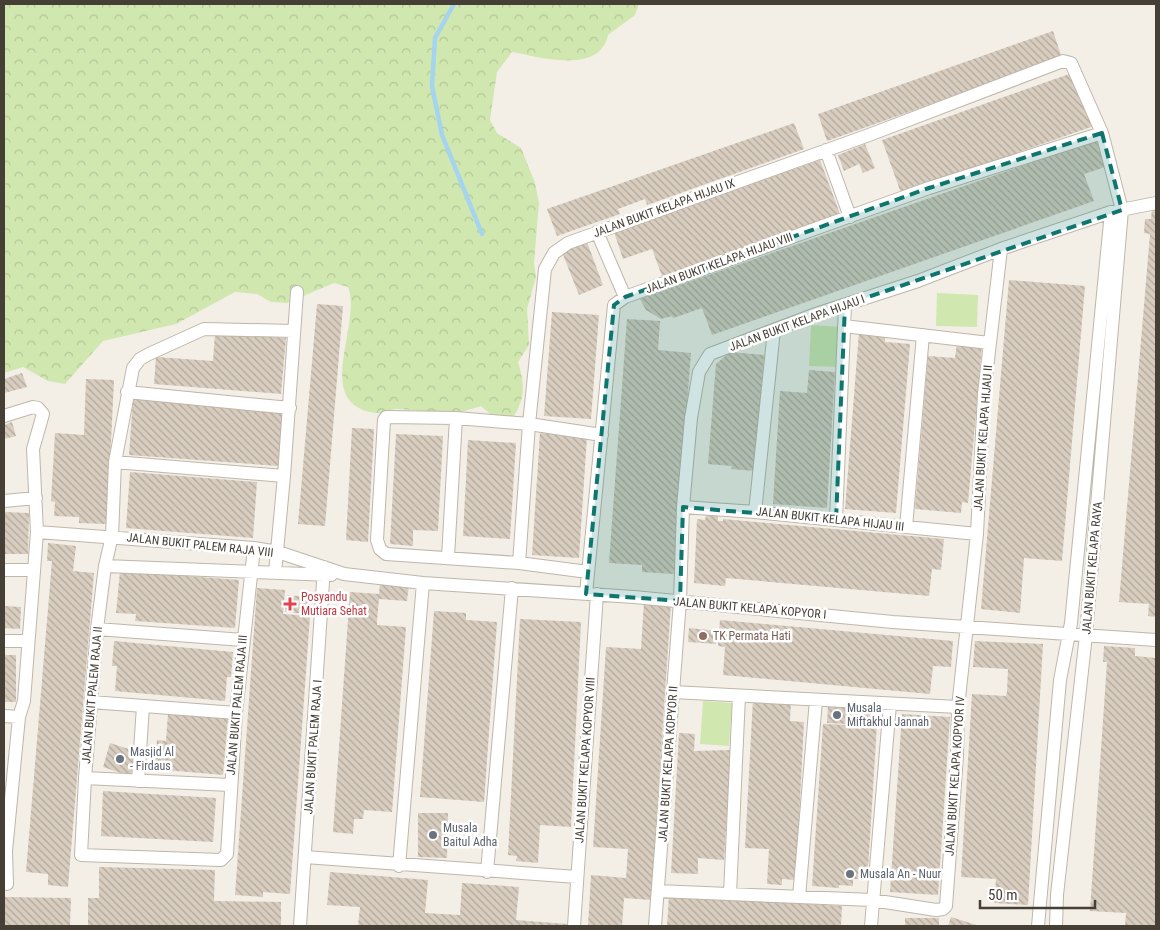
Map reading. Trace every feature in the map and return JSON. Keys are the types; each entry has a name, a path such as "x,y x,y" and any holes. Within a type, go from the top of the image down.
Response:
{"street":[{"name":"JALAN BUKIT KELAPA HIJAU IX","path":"519,563 529,424 545,269 554,253 568,243 597,232 1063,62 1071,63 1102,133"},
{"path":"1102,133 1117,211"},
{"name":"JALAN BUKIT KELAPA HIJAU VIII","path":"625,297 929,188 1102,133"},
{"path":"826,150 850,217"},
{"name":"JALAN BUKIT KELAPA HIJAU I","path":"680,601 682,507 691,418 699,372 703,362 710,354 845,305 918,282 1001,248 1117,211 1156,203"},
{"name":"JALAN BUKIT KELAPA RAYA","path":"1038,926 1060,680 1068,634 1092,402 1117,211"},
{"name":"JALAN BUKIT KELAPA RAYA","path":"1056,926 1058,886 1086,635 1105,404 1117,211"},
{"path":"592,594 588,572 612,319 614,305 625,297 597,232"},
{"name":"JALAN BUKIT KELAPA HIJAU II","path":"968,627 977,534 984,394 1001,248"},
{"path":"274,573 278,552 290,408 297,292"},
{"path":"836,520 845,305"},
{"path":"844,326 989,343"},
{"name":"JALAN BUKIT PALEM RAJA II","path":"221,860 81,855 97,629 105,566 112,536 116,462 127,392 133,368 140,360 204,329 294,331"},
{"path":"755,512 774,330"},
{"path":"906,527 922,335"},
{"path":"127,392 290,408"},
{"path":"1092,402 1105,404"},
{"path":"4,416 33,407 38,408 43,414 33,449 37,546 24,701 19,717 8,786 5,860 7,884"},
{"path":"588,572 519,563 386,554 380,549 377,540 384,420 391,415 456,418 529,424 602,435"},
{"path":"448,557 456,418"},
{"path":"116,462 284,476"},
{"path":"4,501 36,498"},
{"name":"JALAN BUKIT KELAPA HIJAU III","path":"682,507 755,512 977,534"},
{"name":"JALAN BUKIT PALEM RAJA VIII","path":"37,532 112,536 254,548 278,552 324,571"},
{"name":"JALAN BUKIT PALEM RAJA III","path":"221,860 226,854 236,713 254,548"},
{"name":"JALAN BUKIT PALEM RAJA VIII","path":"105,566 274,573 324,571 344,574"},
{"path":"4,570 34,570"},
{"name":"JALAN BUKIT PALEM RAJA I","path":"300,926 324,571"},
{"name":"JALAN BUKIT KELAPA KOPYOR I","path":"344,574 423,583 592,594 968,627 1156,640"},
{"path":"399,866 423,583"},
{"path":"487,872 512,588"},
{"name":"JALAN BUKIT KELAPA KOPYOR VIII","path":"574,926 592,594"},
{"name":"JALAN BUKIT KELAPA KOPYOR II","path":"655,926 680,601"},
{"name":"JALAN BUKIT KELAPA KOPYOR IV","path":"658,891 872,900 936,910 943,909 946,906 957,756 958,707 968,627"},
{"path":"97,629 243,640"},
{"path":"4,641 28,641"},
{"path":"673,692 958,707"},
{"path":"730,894 739,696"},
{"path":"799,897 816,700"},
{"path":"91,702 236,713"},
{"path":"872,926 872,900 890,704"},
{"path":"138,781 143,706"},
{"path":"4,716 19,717"},
{"path":"85,778 230,785"},
{"path":"305,857 399,866 577,877"}],"highlighted area":[{"path":"1102,133 1122,210 845,305 836,520 683,507 680,601 586,594 614,305 625,297 929,188"}],"green space":[{"path":"4,4 639,4 635,15 608,35 603,47 593,55 581,59 567,60 512,52 497,72 490,120 497,133 521,148 535,183 539,203 534,263 536,277 527,309 529,345 518,362 523,391 520,404 512,419 495,418 481,406 451,414 397,409 375,413 356,407 346,395 342,379 351,303 348,287 334,283 287,303 271,302 257,294 235,292 176,324 103,341 65,384 48,381 23,367 4,373"},
{"path":"937,293 978,295 977,327 936,326"},
{"path":"811,325 842,327 840,367 809,366"},
{"path":"703,701 732,703 729,746 700,744"}],"building":[{"path":"1053,31 1062,58 827,141 818,114"},
{"path":"1075,72 1094,126 901,193 882,140"},
{"path":"794,123 804,149 647,205 645,199 618,209 620,214 557,236 547,209"},
{"path":"1096,140 1105,167 1084,174 1094,201 712,335 702,308 673,318 672,316 661,319 646,310 640,299"},
{"path":"865,144 875,168 863,173 859,164 844,171 838,155"},
{"path":"820,160 840,214 662,276 652,249 623,259 614,232"},
{"path":"1152,209 1156,209 1156,617 1148,616 1149,604 1119,602 1150,234 1144,233 1145,219 1151,219"},
{"path":"587,242 603,285 579,295 562,252"},
{"path":"1009,280 1085,286 1062,561 1024,558 1020,613 981,609"},
{"path":"317,304 343,306 325,526 298,524"},
{"path":"552,312 599,315 591,419 544,416"},
{"path":"627,319 660,321 658,350 691,353 674,574 642,572 642,565 609,563"},
{"path":"859,332 885,334 885,342 910,344 896,513 845,509"},
{"path":"215,333 286,338 281,394 154,384 156,357 213,361"},
{"path":"957,343 982,345 968,503 962,502 961,513 915,509 928,356 955,358"},
{"path":"730,352 764,355 755,471 731,469 732,466 708,464 716,364"},
{"path":"809,370 835,372 827,508 773,504 780,391 807,393"},
{"path":"22,373 27,387 4,393 4,379"},
{"path":"86,379 114,380 107,524 79,523 79,517 54,516 55,502 51,501 55,433 84,435"},
{"path":"133,399 283,411 279,466 129,455"},
{"path":"12,422 16,436 4,439 4,425"},
{"path":"352,428 374,429 368,542 346,540"},
{"path":"540,433 587,436 579,558 532,555"},
{"path":"396,434 443,436 438,531 413,530 413,546 390,544"},
{"path":"468,440 516,443 510,539 463,536"},
{"path":"130,472 257,482 253,538 126,528"},
{"path":"4,512 29,513 28,554 4,554"},
{"path":"706,515 718,516 718,521 723,521 723,519 944,539 941,570 932,569 929,596 726,578 725,586 694,583 697,519 705,520"},
{"path":"48,543 76,546 73,571 94,573 68,887 48,885 48,874 26,872 52,561 47,561"},
{"path":"120,571 239,580 235,628 135,621 136,614 116,613"},
{"path":"380,582 409,584 407,601 379,599 377,621 377,625 406,627 392,812 364,810 363,819 354,819 353,834 333,832 350,592 379,594"},
{"path":"257,588 285,590 283,614 310,616 290,894 263,892 263,897 235,895"},
{"path":"287,595 309,597 308,614 285,612"},
{"path":"644,602 671,604 651,900 624,898 622,926 588,926 591,875 626,878 628,849 593,847 606,647 641,649"},
{"path":"4,606 21,607 20,629 4,628"},
{"path":"434,611 466,613 466,620 497,622 484,802 420,797"},
{"path":"520,619 581,622 571,827 540,825 538,863 516,861 517,856 508,855"},
{"path":"720,620 953,641 951,667 933,666 930,694 723,675 725,647 718,646"},
{"name":"TK Permata Hati","path":"689,628 718,631 716,644 688,642"},
{"path":"114,641 233,652 231,677 227,677 225,701 115,691 117,666 112,666"},
{"path":"975,641 1043,644 1028,905 994,903 996,879 961,877 972,694 1006,696 1007,692 1008,669 973,667"},
{"path":"1104,646 1135,648 1135,656 1156,658 1156,926 1125,926 1126,913 1090,911 1107,662 1103,662"},
{"path":"4,655 16,655 16,702 4,702"},
{"path":"753,699 791,701 790,721 804,722 796,880 782,879 782,885 767,884 769,849 745,848"},
{"path":"850,705 878,707 868,870 861,870 860,879 853,879 853,886 839,885 839,888 812,886 823,724 849,725"},
{"name":"Musala Miftakhul Jannah","path":"828,706 847,707 846,724 827,723"},
{"path":"168,713 228,718 223,775 154,769 157,740 166,741"},
{"path":"902,714 950,717 938,895 890,892"},
{"path":"679,733 695,734 694,751 731,750 724,860 698,858 698,874 671,873"},
{"name":"Masjid Al - Firdaus","path":"110,743 138,752 130,776 103,767"},
{"path":"103,791 216,798 213,842 101,836"},
{"name":"Musala Baitul Adha","path":"418,813 448,813 447,858 418,857"},
{"path":"99,867 215,870 214,901 281,902 281,926 88,926 88,898 99,898"},
{"path":"330,872 428,880 425,913 460,915 462,883 519,887 516,920 567,924 567,926 358,926 360,907 327,905"},
{"path":"669,896 842,906 841,926 667,926"},
{"path":"4,897 71,898 70,926 4,926"},
{"path":"951,917 980,926 948,926"},
{"path":"905,918 939,918 939,926 905,926"}],"waterway":[{"path":"454,4 435,38 432,86 442,135 482,234"}],"place":[{"name":"Posyandu Mutiara Sehat","path":"290,604"},
{"name":"TK Permata Hati","path":"703,636"},
{"name":"Musala Miftakhul Jannah","path":"837,715"},
{"name":"Masjid Al - Firdaus","path":"120,759"},
{"name":"Musala Baitul Adha","path":"433,835"},
{"name":"Musala An - Nuur","path":"850,874"}]}
